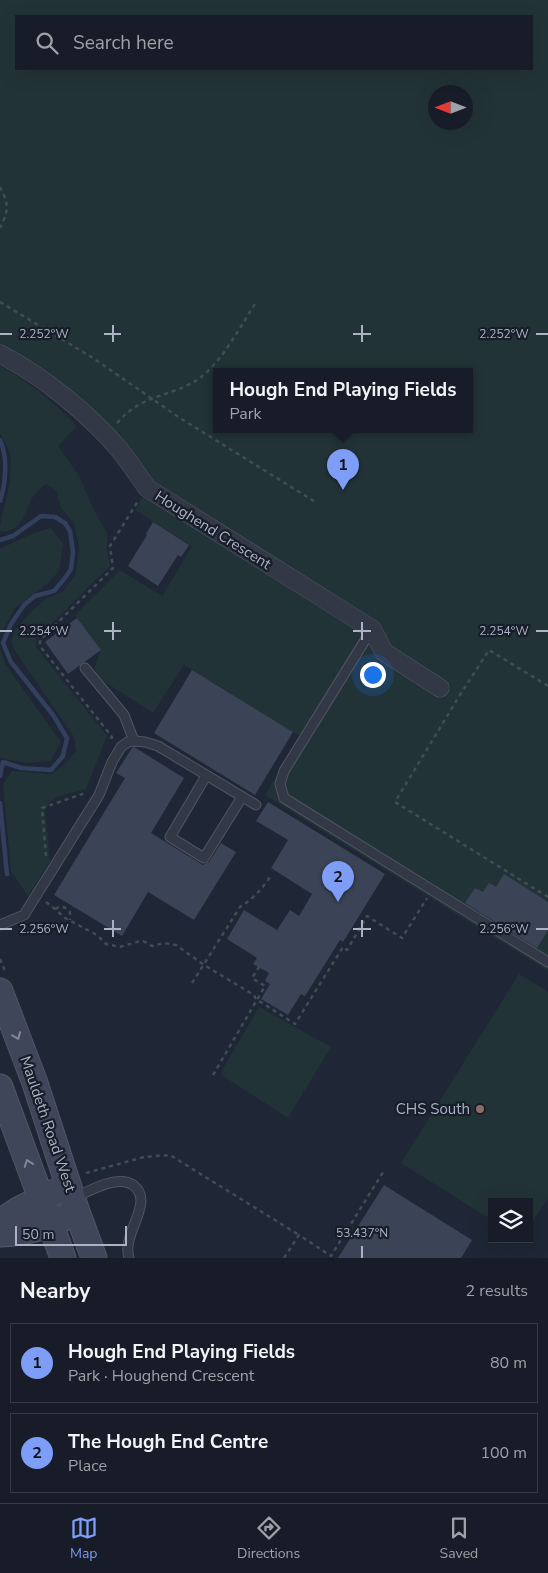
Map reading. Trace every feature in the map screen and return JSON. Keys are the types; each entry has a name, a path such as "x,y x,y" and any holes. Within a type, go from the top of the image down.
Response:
{"street":[{"name":"Houghend Crescent","path":"0,354 48,383 106,435 147,488 372,630 384,652 440,688"},
{"name":"Mauldeth Road West","path":"3,984 35,1083 76,1192 94,1258"},
{"name":"Mauldeth Road West","path":"0,1087 62,1258"},
{"path":"0,1222 18,1210 41,1200 76,1192"},
{"path":"0,1234 18,1233 51,1225 76,1192"}],"lane":[{"path":"372,630 284,771 280,784 284,798 548,962"},
{"path":"84,668 124,715 134,741"},
{"path":"0,925 24,915 99,795 116,754 128,742 145,742 158,746 256,805"},
{"path":"206,776 170,837 204,858 242,797"},
{"path":"76,1192 113,1182 128,1181 137,1188 142,1201 128,1238 126,1251 129,1258"}],"path":[{"path":"0,187 8,208 0,228"},
{"path":"0,302 93,358 180,418 317,503"},
{"path":"106,435 131,410 152,399 187,386 208,372 220,358 255,304"},
{"path":"108,745 112,737 40,646 40,640 113,568 110,546 147,488"},
{"path":"548,686 489,650 395,802 548,897"},
{"path":"46,859 42,808 88,793"},
{"path":"192,982 240,907 251,901 270,877"},
{"path":"40,892 42,900 70,921 91,931 106,944 120,946 143,941 152,946 164,943 176,945 204,965 254,995 256,1000 295,1024 343,947 347,950 367,916 402,938 431,890"},
{"path":"67,908 69,904"},
{"path":"55,909 62,906 67,908 70,912 70,921"},
{"path":"0,958 3,984"},
{"path":"213,1075 265,986 252,978 259,967"},
{"path":"76,1192 89,1173 144,1157 170,1155 331,1256 385,1169"},
{"path":"284,1258 299,1235"}],"shaded area":[{"path":"0,0 548,0 548,971 265,795 300,736 184,665 153,713 103,681 94,669 101,650 75,615 120,570 162,596 192,546 135,510 143,497 100,442 63,408 17,372 0,363"},
{"path":"0,366 41,393 77,426 58,446 79,476 95,512 107,533 110,566 36,639 36,647 107,736 86,789 59,796 50,802 45,810 50,861 28,896 11,871 3,784 12,771 51,774 63,766 76,752 74,737 11,642 15,630 34,609 47,598 62,592 76,574 79,546 74,523 61,508 56,490 46,484 34,495 18,525 7,531 0,531 10,481 11,456 0,432"},
{"path":"51,528 63,544 59,571 48,583 15,608 0,635 0,549 31,534"},
{"path":"0,649 5,664 61,742 50,761 27,763 0,758"},
{"path":"519,974 548,992 548,1198 533,1222 533,1198 488,1198 488,1217 401,1163"},
{"path":"259,1007 331,1047 288,1118 220,1074"}],"building":[{"path":"153,522 189,545 181,557 178,555 158,586 128,566"},
{"path":"77,618 101,650 68,674 45,642"},
{"path":"192,670 293,732 255,795 154,733"},
{"path":"134,747 184,778 151,833 203,865 209,862 221,843 236,852 194,920 148,892 122,936 54,895 125,778 116,773"},
{"path":"268,802 385,874 343,942 340,940 305,996 301,994 288,1015 261,999 270,984 265,981 269,973 253,964 257,958 227,939 244,910 277,930 290,910 299,916 312,894 271,868 288,840 256,821"},
{"path":"504,874 548,902 548,930 537,948 465,903 475,888 483,892 489,883 496,887"},
{"path":"384,1185 472,1240 461,1258 338,1258"}],"waterway":[{"path":"0,440 3,447 5,470 4,486 0,501"},
{"path":"0,540 13,536 41,516 55,517 65,523 70,531 73,552 71,569 65,578 54,591 35,596 24,605 11,624 3,643 11,662 53,715 67,738 63,756 51,770 21,768 3,762 0,776"},
{"path":"0,803 7,874"}],"place":[{"name":"Hough End Playing Fields","path":"343,490"},
{"name":"The Hough End Centre","path":"338,902"},
{"name":"CHS South","path":"480,1109"}]}
